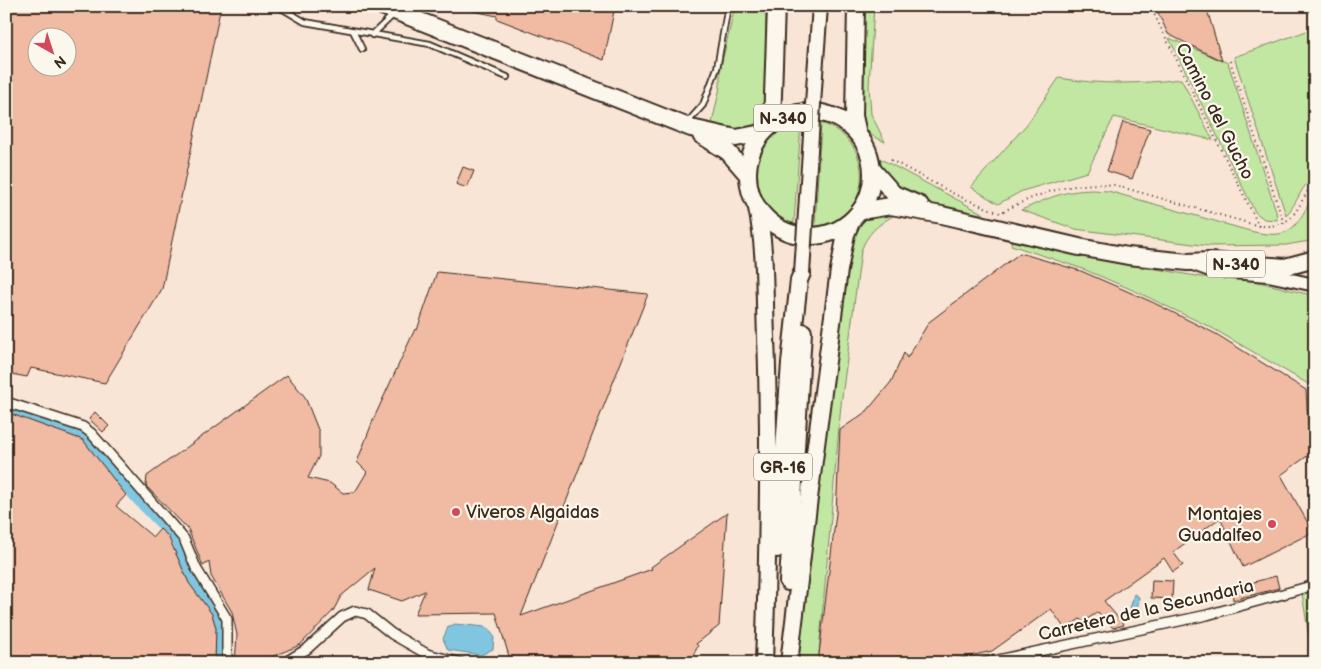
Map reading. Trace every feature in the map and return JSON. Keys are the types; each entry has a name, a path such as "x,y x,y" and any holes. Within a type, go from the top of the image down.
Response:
{"highway":[{"path":"767,128 776,6"},
{"path":"856,6 854,116 858,134"},
{"name":"N-340","path":"389,9 688,127 736,138 767,128 789,115 807,111 826,113 844,121 858,134 868,151 872,169 872,184 856,216"},
{"name":"N-340","path":"688,127 728,152 747,174"},
{"name":"N-340","path":"767,128 751,152 747,174 749,192 756,208 768,222 784,231 801,236 820,236 837,230 856,216 891,206 942,215 1078,247 1128,256 1188,262 1210,261 1315,270"},
{"name":"N-340","path":"872,169 894,194 942,215"},
{"path":"756,208 762,230 767,364 768,492 764,663"},
{"path":"789,663 839,270 846,234 856,216"},
{"name":"N-340","path":"1285,267 1315,259"},
{"name":"GR-16","path":"770,663 790,364 799,280 802,273"},
{"name":"GR-16","path":"783,663 802,375 805,280 802,273"}],"main road":[{"name":"GR-16","path":"802,273 820,6"},
{"path":"1188,262 1210,270 1268,274 1315,284"}],"street":[{"path":"6,402 83,427 91,432 178,531 184,539 196,568 227,619 227,663"},
{"name":"Carretera de la Secundaria","path":"984,663 1198,617 1315,585"},
{"path":"284,663 307,649 342,617 354,612 367,614 392,634 426,654 461,663"}],"lane":[{"path":"278,6 305,22 430,44 507,77"},
{"path":"688,127 703,105 717,68 728,6"},
{"path":"372,35 389,9"},
{"path":"353,31 362,48"}],"path":[{"name":"Camino del Gucho","path":"1150,6 1259,226"},
{"path":"1230,61 1284,224"},
{"path":"891,160 958,196 1000,214 1034,195 1095,183 1114,185 1259,226 1273,227 1284,224 1297,211 1310,186 1315,183"}],"green space":[{"path":"735,6 766,6 765,106 759,122 736,130 712,123 720,87 720,71"},
{"path":"862,6 874,6 869,86 871,114 885,142 871,135 863,124"},
{"path":"1315,28 1315,177 1302,190 1286,215 1234,57"},
{"path":"1169,38 1228,63 1276,211 1277,220 1264,219 1255,212"},
{"path":"1059,78 1120,83 1181,79 1213,140 1114,117 1087,172 1022,191 998,204 971,187 1027,124"},
{"path":"801,123 794,223 777,216 765,205 759,190 757,174 760,157 768,142 782,130"},
{"path":"821,123 840,133 853,147 860,163 861,181 857,198 848,212 834,222 815,226"},
{"path":"879,158 984,214 937,206 907,194 885,173"},
{"path":"1093,190 1108,191 1265,234 1285,232 1292,228 1298,222 1315,194 1315,240 1286,245 1209,246 1075,229 1021,210 1063,194"},
{"path":"888,211 893,216 873,230 861,251 841,405 818,663 798,663 832,384 854,232 866,219"},
{"path":"1012,238 1065,253 1202,277 1255,281 1315,296 1315,356 1310,365 1310,385 1212,328 1135,291 1083,269 1011,245"},
{"path":"1315,590 1315,663 1313,663 1302,593"}],"water":[{"path":"1134,594 1139,597 1137,611 1130,609"},
{"path":"455,624 486,627 494,636 493,649 481,655 448,650 443,639 448,627"}],"building":[{"path":"6,6 221,6 162,289 105,383 31,368 27,377 6,373"},
{"path":"469,6 615,6 604,60 497,19 497,16 469,10"},
{"path":"1155,6 1206,6 1222,61 1168,34"},
{"path":"1123,122 1150,129 1132,179 1107,171"},
{"path":"463,167 474,171 467,188 456,184"},
{"path":"1020,253 1081,271 1152,302 1216,334 1306,390 1310,454 1281,475 1313,532 1243,567 1220,518 1173,552 1183,565 1173,572 1164,558 1104,601 1124,625 1113,628 1098,612 1083,622 1080,619 1065,629 1051,609 992,651 940,663 818,663 836,513 840,430 867,411 891,382 904,353 907,358 929,322"},
{"path":"437,272 648,294 521,616 652,569 651,567 727,513 719,626 696,644 698,646 689,663 511,663 496,613 415,614 425,591 402,601 369,590 375,568 341,596 333,611 300,645 269,658 264,663 235,663 237,635 232,612 211,576 209,562 203,566 188,529 146,486 147,476 287,375 305,397 319,432 319,456 308,478 330,483 343,493 355,492 367,472 357,462 374,418 415,329 417,330"},
{"path":"6,412 83,440 126,495 116,506 153,537 160,529 168,536 189,583 212,614 216,628 215,663 6,663"},
{"path":"95,412 109,426 103,432 89,419"},
{"path":"1276,576 1279,588 1233,600 1232,588"},
{"path":"1152,580 1173,581 1172,599 1151,598"}],"waterway":[{"path":"6,408 80,433 138,500 177,540 188,576 219,619 219,663"}],"place":[{"name":"Viveros Algaidas","path":"456,512"},
{"name":"Montajes Guadalfeo","path":"1272,524"}]}
